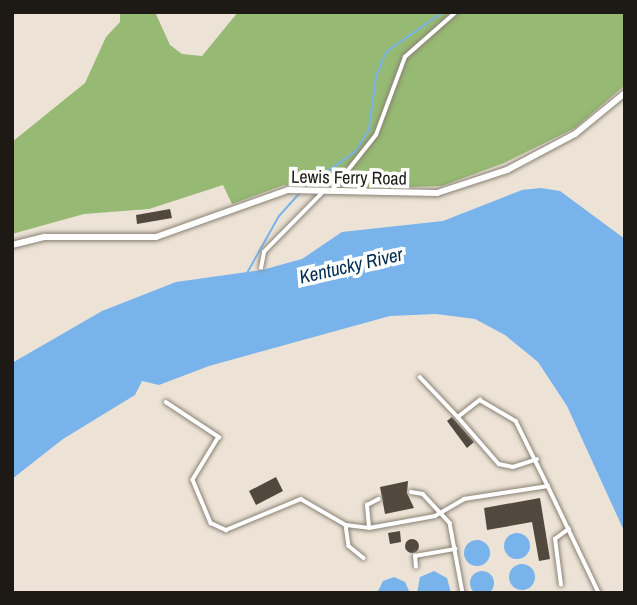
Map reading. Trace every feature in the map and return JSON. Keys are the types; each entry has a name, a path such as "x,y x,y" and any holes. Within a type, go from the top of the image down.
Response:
{"street":[{"name":"Lewis Ferry Road","path":"12,245 45,237 156,237 288,190 313,194 437,193 507,170 575,134 625,93"}],"lane":[{"path":"331,192 376,135 405,57 456,12"},
{"path":"261,268 264,252 322,193"},
{"path":"420,377 499,464 513,467 537,459"},
{"path":"166,402 219,437 193,480 211,523 226,530 301,499 346,526 369,528 443,513 464,499 548,486"},
{"path":"458,416 473,403 488,402 516,421 537,459 599,593"},
{"path":"411,492 423,494 450,523 463,593"},
{"path":"369,528 367,505 379,499"},
{"path":"346,526 349,545 364,558"},
{"path":"561,584 555,539 569,528"},
{"path":"416,567 415,556 455,549"}],"green space":[{"path":"120,12 155,12 170,45 182,54 202,56 238,12 625,12 625,85 575,128 504,163 442,186 347,189 343,179 334,174 316,190 284,185 232,204 223,185 149,209 84,214 12,234 12,142 85,83 106,37 120,22"}],"water":[{"name":"Kentucky River","path":"541,188 560,191 625,239 625,533 567,406 538,362 505,335 475,319 436,314 390,316 209,366 159,385 142,381 135,395 63,439 12,479 12,363 102,311 176,282 262,270 302,259 342,232 443,221 522,190"},
{"path":"517,533 526,537 530,546 526,555 517,559 508,555 504,546 508,537"},
{"path":"477,540 486,544 490,553 486,562 477,566 468,562 464,553 468,544"},
{"path":"522,564 531,568 535,577 531,586 522,590 513,586 509,577 513,568"},
{"path":"434,571 447,578 451,593 417,593 420,577"},
{"path":"482,571 491,574 494,583 491,592 482,595 473,592 470,583 473,574"},
{"path":"394,577 405,582 410,593 377,593 383,581"}],"building":[{"path":"170,209 172,218 137,224 136,215"},
{"path":"452,417 474,442 467,448 447,421"},
{"path":"276,477 283,491 256,505 249,491"},
{"path":"408,481 407,493 414,508 385,514 380,487"},
{"path":"540,498 550,559 539,561 532,522 487,530 484,508"},
{"path":"400,531 401,542 390,544 388,533"},
{"path":"412,539 417,541 417,551 412,553 407,551 405,546 407,541"}],"waterway":[{"path":"303,189 356,151 369,129 376,77 386,52 443,12"},
{"path":"247,273 279,216 300,193"}]}
